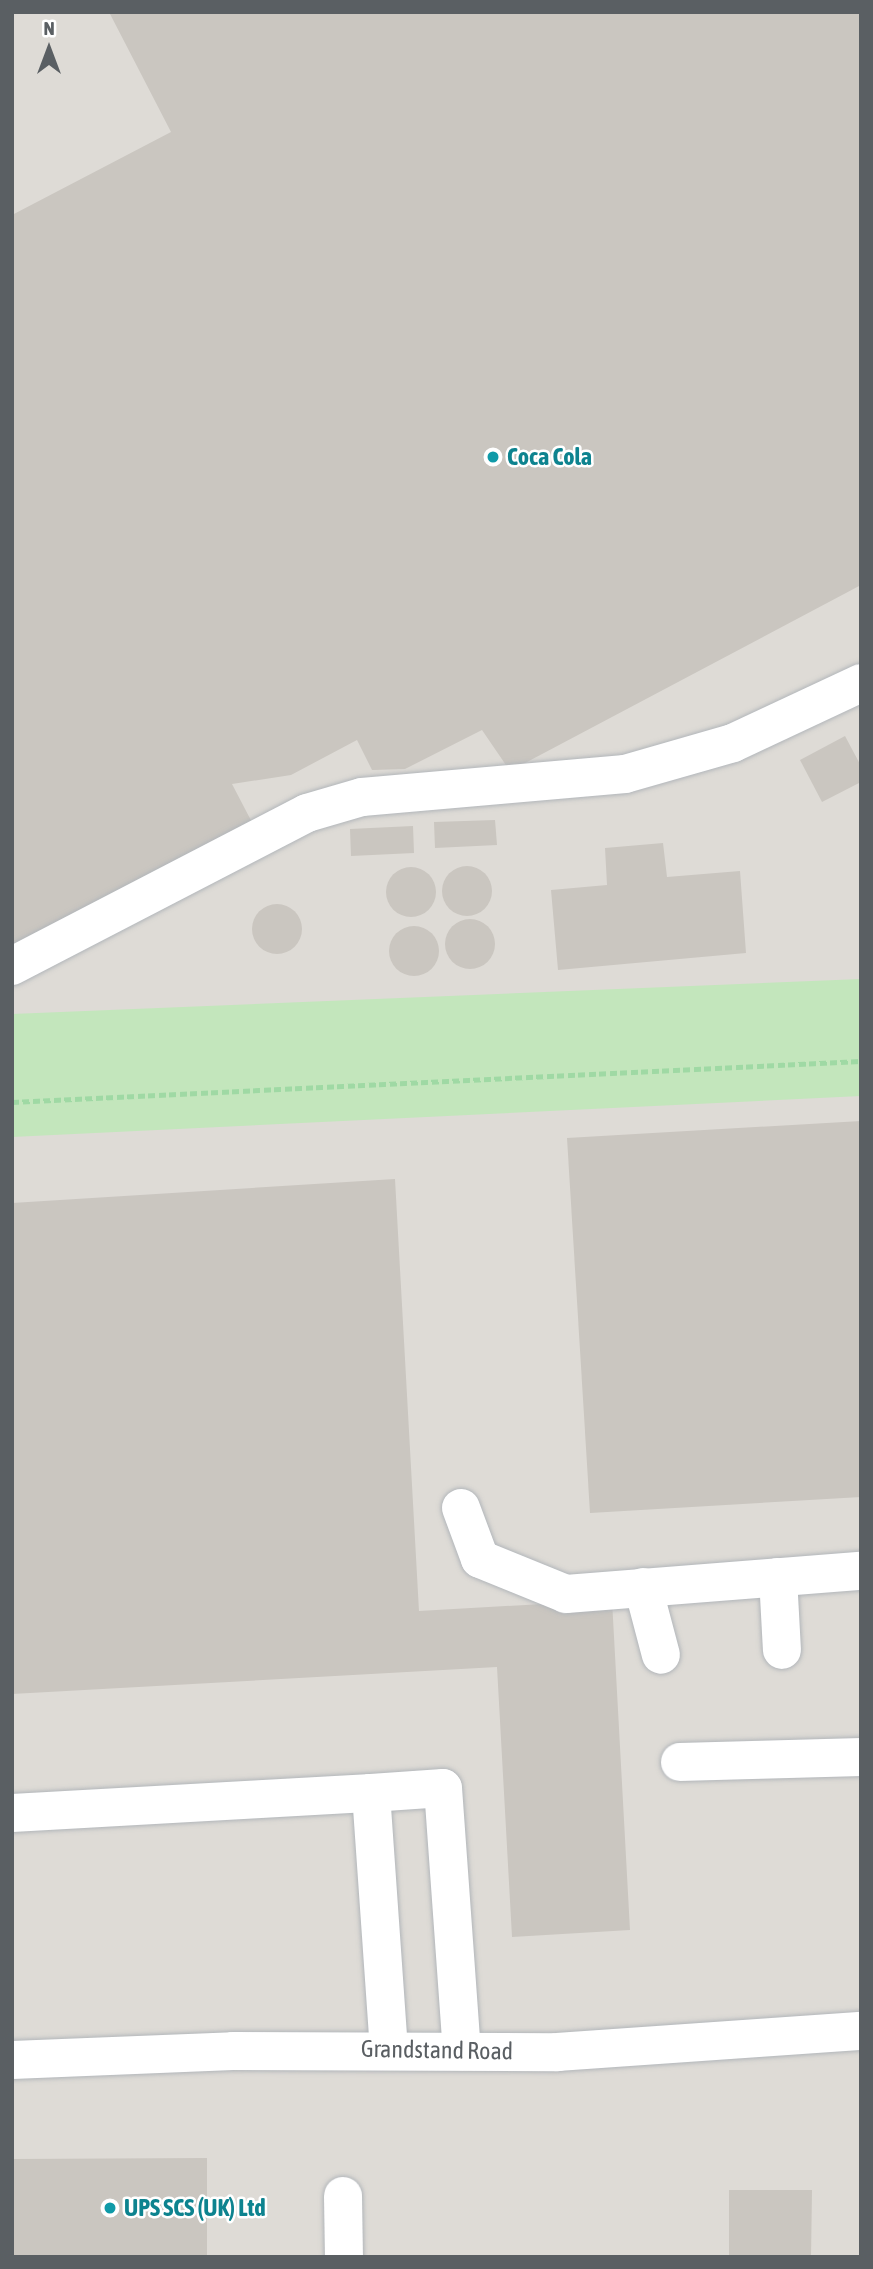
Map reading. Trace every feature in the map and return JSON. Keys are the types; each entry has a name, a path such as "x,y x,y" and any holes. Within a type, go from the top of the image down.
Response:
{"street":[{"path":"12,966 307,813 362,797 625,774 733,743 861,684"},
{"path":"461,1508 480,1559 520,1579 566,1594 861,1571"},
{"path":"778,1577 782,1650"},
{"path":"643,1587 661,1655"},
{"path":"680,1762 861,1757"},
{"path":"12,1813 443,1788 462,2051"},
{"path":"371,1793 389,2049"},
{"name":"Grandstand Road","path":"12,2060 389,2049 558,2052 861,2031"},
{"path":"343,2196 344,2257"}],"path":[{"path":"12,1102 861,1061"}],"shaded area":[{"path":"12,12 861,12 861,2257 12,2257"}],"green space":[{"path":"861,979 861,1096 12,1137 12,1014"}],"building":[{"name":"Coca Cola","path":"109,12 861,12 861,585 510,771 482,730 405,769 372,770 357,740 291,775 232,784 256,830 12,957 12,215 171,132"},
{"path":"845,736 861,766 861,782 822,802 800,760"},
{"path":"495,820 497,845 435,848 434,822"},
{"path":"413,826 414,853 351,856 350,829"},
{"path":"663,843 667,877 740,871 746,953 558,970 551,890 607,885 605,848"},
{"path":"467,866 485,873 492,891 485,909 467,916 449,909 442,891 449,873"},
{"path":"411,867 429,874 436,892 429,910 411,917 393,910 386,892 393,874"},
{"path":"277,904 295,911 302,929 295,947 277,954 259,947 252,929 259,911"},
{"path":"470,919 488,926 495,944 488,962 470,969 452,962 445,944 452,926"},
{"path":"414,926 432,933 439,951 432,969 414,976 396,969 389,951 396,933"},
{"path":"861,1121 861,1497 590,1513 567,1138"},
{"path":"395,1179 419,1611 612,1600 630,1930 512,1937 497,1667 12,1694 12,1203"},
{"name":"UPS SCS (UK) Ltd","path":"207,2158 207,2257 12,2257 12,2159"},
{"path":"729,2190 812,2190 811,2257 729,2257"}],"place":[{"name":"Coca Cola","path":"493,457"},
{"name":"UPS SCS (UK) Ltd","path":"110,2208"}]}
